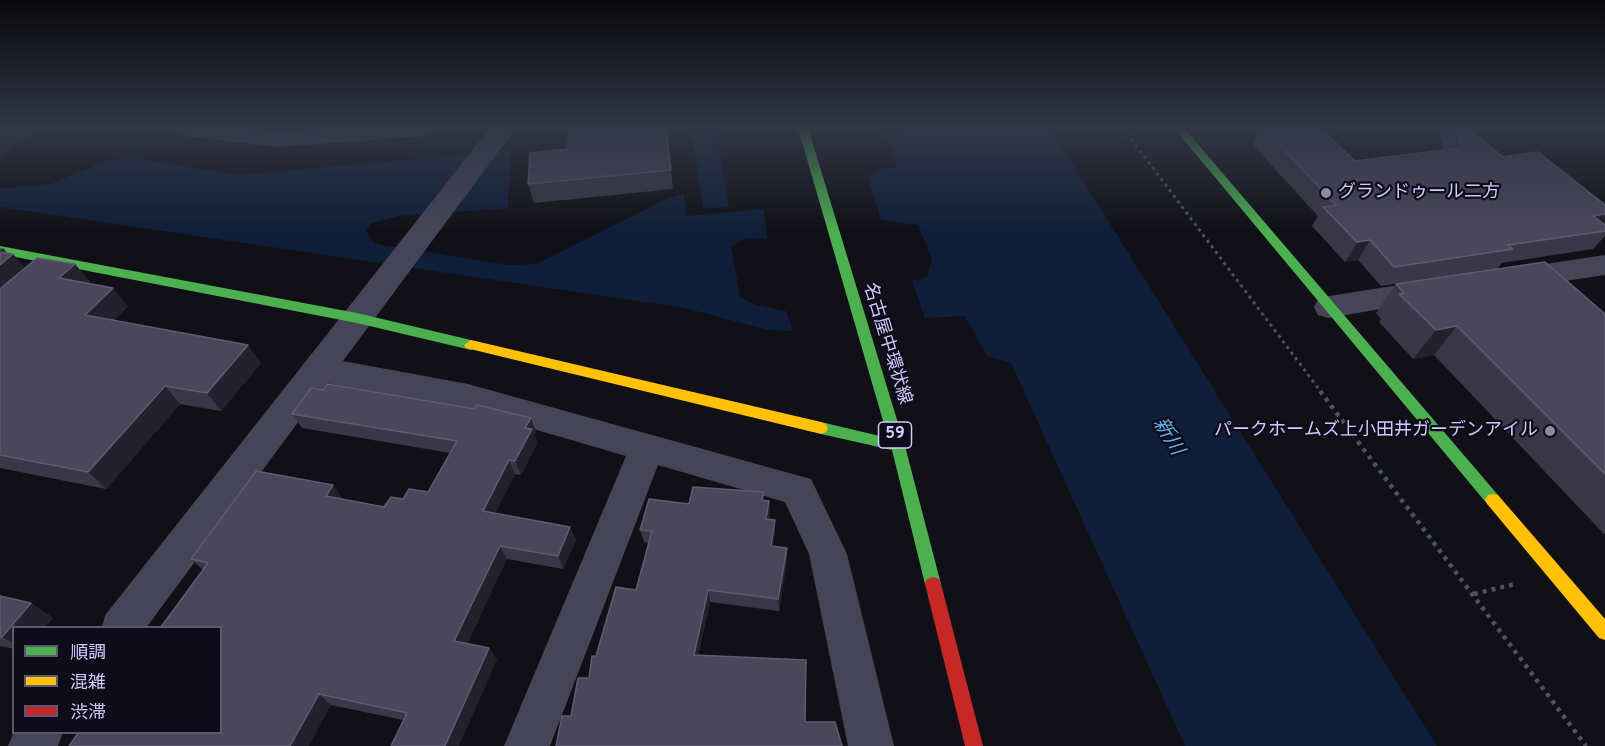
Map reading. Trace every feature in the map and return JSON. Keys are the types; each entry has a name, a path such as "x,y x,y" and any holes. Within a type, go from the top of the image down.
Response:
{"street":[{"path":"122,626 476,163"},
{"name":"名古屋中環状線","path":"813,163 898,446 974,746"},
{"path":"1208,163 1329,307 1602,623"},
{"path":"0,250 357,318 898,446"},
{"path":"1489,282 1605,265"},
{"path":"1329,307 1455,287"},
{"path":"317,369 468,397 798,490 828,554 871,746"},
{"path":"527,746 647,447"}],"path":[{"path":"1149,163 1586,746"}],"water":[{"path":"102,163 162,163 239,175 377,163 510,163 508,208 398,216 372,223 366,231 374,243 382,245 509,265 536,264 669,198 684,194 686,216 764,209 767,239 746,238 731,247 740,296 755,305 786,311 793,331 768,330 685,308 0,207 0,189 51,184"},
{"path":"696,163 722,163 729,207 703,209"},
{"name":"新川","path":"895,163 1072,163 1437,746 1185,746 1011,363 987,356 965,316 925,318 912,281 927,277 932,259 918,225 881,220 868,177 879,169 897,167"}],"building":[{"path":"529,163 670,163 671,170 528,184"},
{"path":"1296,163 1552,163 1605,205 1605,214 1593,216 1605,225 1605,231 1508,245 1513,249 1394,267 1370,240 1357,242 1323,207 1336,205"},
{"path":"0,252 13,254 0,265"},
{"path":"37,258 75,264 59,278 113,288 85,315 248,345 207,393 165,386 88,472 0,455 0,289"},
{"path":"1545,262 1605,314 1605,474 1457,326 1436,330 1399,294 1404,293 1396,284"},
{"path":"327,384 475,409 477,405 531,418 525,428 532,429 515,461 509,460 483,511 570,527 558,556 500,546 454,641 489,648 445,746 391,746 407,713 319,694 290,746 69,746 78,734 222,734 222,626 162,626 208,563 191,559 256,471 333,485 326,496 384,507 391,497 403,499 409,489 428,492 457,441 292,414 311,388 323,390"},
{"path":"693,487 764,492 762,500 769,501 766,519 775,520 771,546 787,548 778,599 708,590 694,655 806,660 805,722 835,722 842,746 556,746 562,716 571,716 578,678 589,678 592,656 596,656 616,587 636,590 652,531 640,530 649,499 689,504"},
{"path":"0,596 31,603 2,637 0,637"}],"traffic: fast":[{"path":"813,163 898,446 933,584"},
{"path":"1208,163 1493,500"},
{"path":"0,250 357,318 471,345"},
{"path":"821,428 898,446"}],"traffic: slow":[{"path":"471,345 821,428"},
{"path":"1493,500 1605,632"}],"traffic: jam":[{"path":"933,584 974,746"}],"place":[{"name":"グランドゥール二方","path":"1326,193"},
{"name":"パークホームズ上小田井ガーデンアイル","path":"1550,431"}]}
